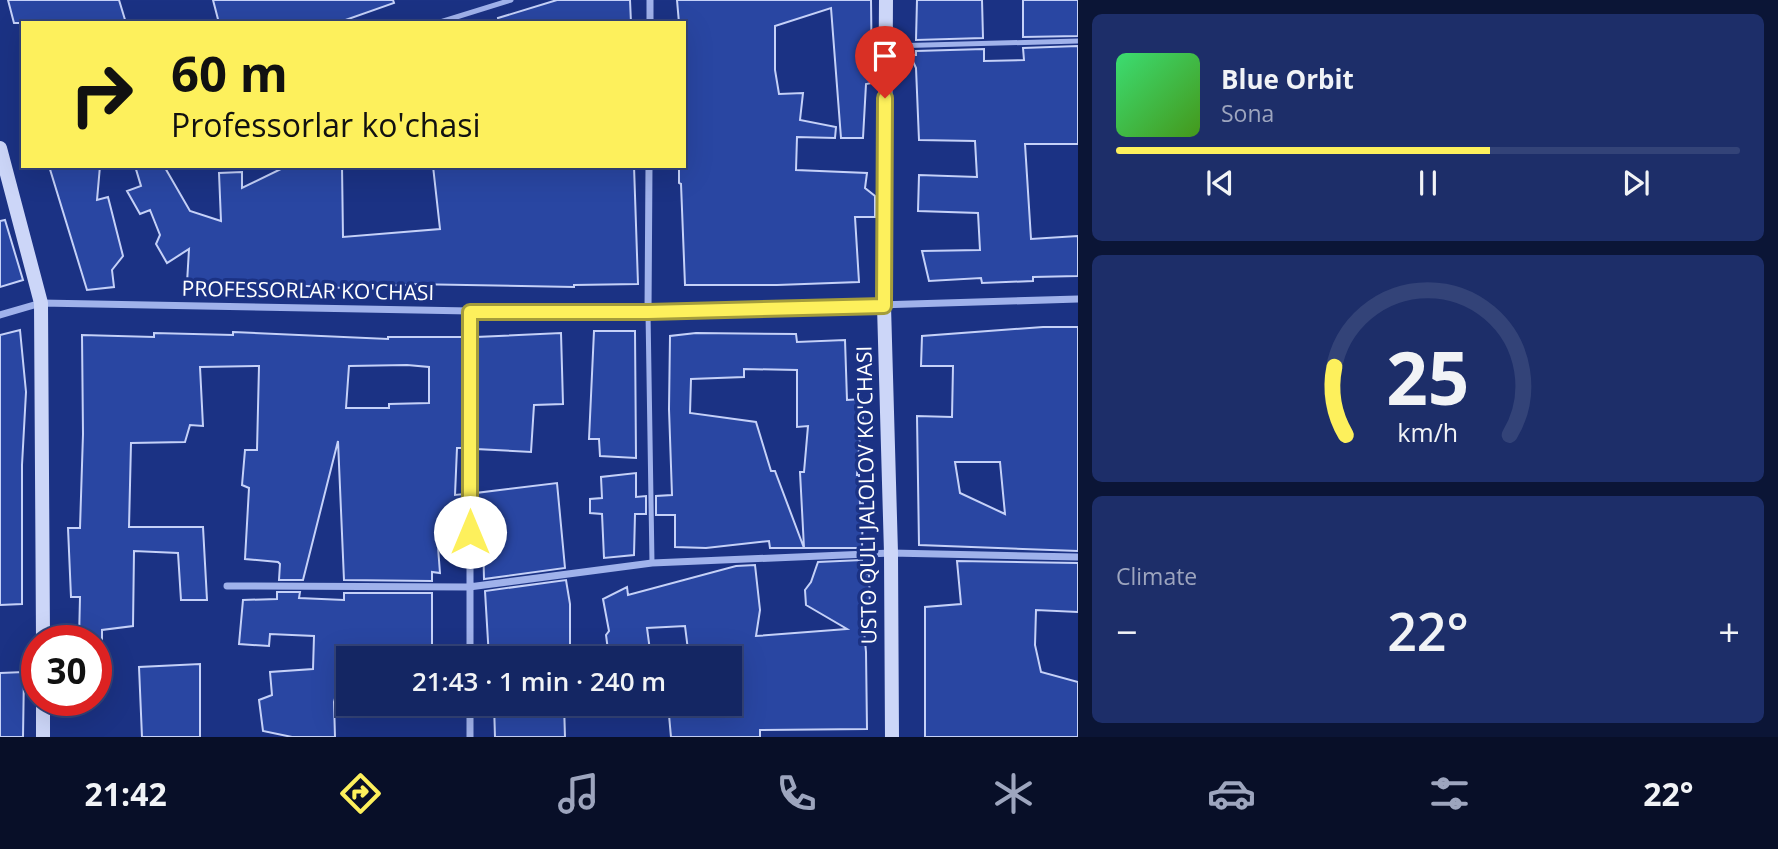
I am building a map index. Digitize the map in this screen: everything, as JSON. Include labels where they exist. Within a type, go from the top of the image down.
[{"type":"street","points":[[650,0],[650,21]]},
{"type":"street","name":"USTO QULI JALOLOV KO'CHASI","points":[[886,0],[884,306],[891,553],[892,737]]},
{"type":"street","points":[[0,148],[41,303],[43,625]]},
{"type":"street","points":[[648,312],[649,168]]},
{"type":"street","name":"PROFESSORLAR KO'CHASI","points":[[0,315],[41,303],[470,312],[648,312],[1078,299]]},
{"type":"street","points":[[470,312],[470,646]]},
{"type":"street","points":[[227,586],[469,587],[652,563],[891,553],[1078,558]]},
{"type":"street","points":[[43,716],[43,737]]},
{"type":"street","points":[[470,716],[470,737]]},
{"type":"lane","points":[[443,21],[511,0]]},
{"type":"lane","points":[[886,46],[1078,41]]},
{"type":"lane","points":[[648,312],[652,563]]},
{"type":"building","points":[[8,0],[119,0],[125,21],[21,21],[14,23]]},
{"type":"building","points":[[213,0],[393,0],[394,3],[343,21],[218,21]]},
{"type":"building","points":[[557,0],[630,0],[631,21],[499,21],[498,18]]},
{"type":"building","points":[[677,0],[871,0],[872,83],[866,84],[863,138],[841,138],[831,8],[775,26],[775,70],[779,94],[803,93],[800,120],[836,127],[835,138],[797,137],[796,170],[867,173],[865,188],[875,196],[875,217],[855,217],[859,282],[685,285],[679,168],[686,168],[686,21],[679,21]]},
{"type":"building","points":[[917,0],[982,0],[983,38],[916,40]]},
{"type":"building","points":[[1023,0],[1078,0],[1078,36],[1023,37]]},
{"type":"building","points":[[1078,46],[1078,144],[1025,144],[1031,239],[1078,236],[1078,276],[1033,277],[1033,281],[982,283],[981,278],[929,281],[922,251],[980,250],[978,213],[918,211],[919,175],[977,177],[975,141],[919,140],[916,68],[910,55],[916,55],[916,51],[984,49],[984,61],[1024,60],[1023,48]]},
{"type":"building","points":[[50,168],[100,168],[97,200],[108,197],[123,256],[112,270],[114,287],[87,290]]},
{"type":"building","points":[[136,168],[165,168],[190,211],[221,221],[219,173],[242,172],[242,188],[283,168],[342,168],[343,237],[440,229],[433,168],[634,168],[638,284],[574,287],[409,284],[344,288],[288,283],[187,283],[189,249],[167,263],[156,244],[160,235],[150,210],[140,214],[127,191],[141,186]]},
{"type":"building","points":[[5,220],[23,280],[0,287],[0,221]]},
{"type":"building","points":[[1078,327],[1078,551],[919,545],[917,416],[952,417],[953,366],[921,366],[922,336]],"holes":[[[955,462],[1000,462],[1005,514],[960,493]]]},
{"type":"building","points":[[20,330],[26,392],[22,465],[22,604],[0,605],[0,335]]},
{"type":"building","points":[[594,331],[635,331],[636,458],[600,456],[599,439],[589,439]]},
{"type":"building","points":[[233,332],[388,339],[464,337],[464,448],[457,448],[455,495],[464,494],[464,535],[437,534],[440,573],[432,572],[432,581],[344,580],[338,441],[303,580],[279,580],[278,562],[245,559],[249,488],[242,485],[245,450],[257,450],[259,366],[200,367],[203,426],[190,425],[185,442],[131,443],[129,527],[203,527],[207,600],[181,600],[178,553],[134,551],[133,626],[112,629],[112,625],[79,625],[80,597],[71,597],[68,528],[80,528],[82,335],[154,337],[154,333],[233,335]],"holes":[[[349,366],[429,367],[429,403],[389,404],[389,408],[346,408]]]},
{"type":"building","points":[[561,333],[563,404],[534,405],[531,452],[476,449],[476,337]]},
{"type":"building","points":[[696,333],[796,334],[797,342],[845,340],[847,400],[862,399],[863,422],[857,475],[860,504],[863,503],[862,548],[804,548],[770,548],[769,541],[706,548],[675,547],[675,515],[656,515],[656,496],[672,495],[670,336]],"holes":[[[744,369],[797,370],[797,427],[808,426],[804,472],[800,472],[804,548],[775,471],[771,471],[756,422],[690,413],[691,379],[744,377]]]},
{"type":"building","points":[[636,473],[636,497],[646,496],[646,514],[635,514],[634,555],[604,558],[602,514],[590,513],[590,499],[602,498],[601,477]]},
{"type":"building","points":[[557,483],[565,568],[484,579],[483,537],[476,536],[476,493]]},
{"type":"building","points":[[862,560],[862,574],[869,574],[870,607],[862,608],[866,652],[867,729],[760,730],[760,737],[671,737],[669,716],[742,716],[742,646],[688,646],[685,626],[647,628],[649,646],[607,646],[606,635],[609,631],[603,599],[627,587],[628,595],[736,566],[755,565],[760,610],[756,636],[847,629],[806,605],[805,590],[818,562]]},
{"type":"building","points":[[957,561],[1078,563],[1078,612],[1036,610],[1035,645],[1041,672],[1078,682],[1078,737],[925,737],[925,607],[961,604]]},
{"type":"building","points":[[566,580],[570,604],[570,646],[488,646],[485,591]]},
{"type":"building","points":[[277,592],[300,592],[299,598],[344,600],[344,593],[432,593],[432,646],[336,646],[335,737],[292,737],[263,731],[259,700],[272,695],[270,672],[313,669],[314,636],[270,634],[269,646],[239,644],[243,600],[277,599]]},
{"type":"building","points":[[200,664],[200,737],[142,737],[139,667]]},
{"type":"building","points":[[21,672],[23,737],[0,737],[0,673]]},
{"type":"building","points":[[494,716],[564,716],[565,737],[495,737]]},
{"type":"route","points":[[470,532],[470,312],[648,312],[884,306],[885,98]]}]
